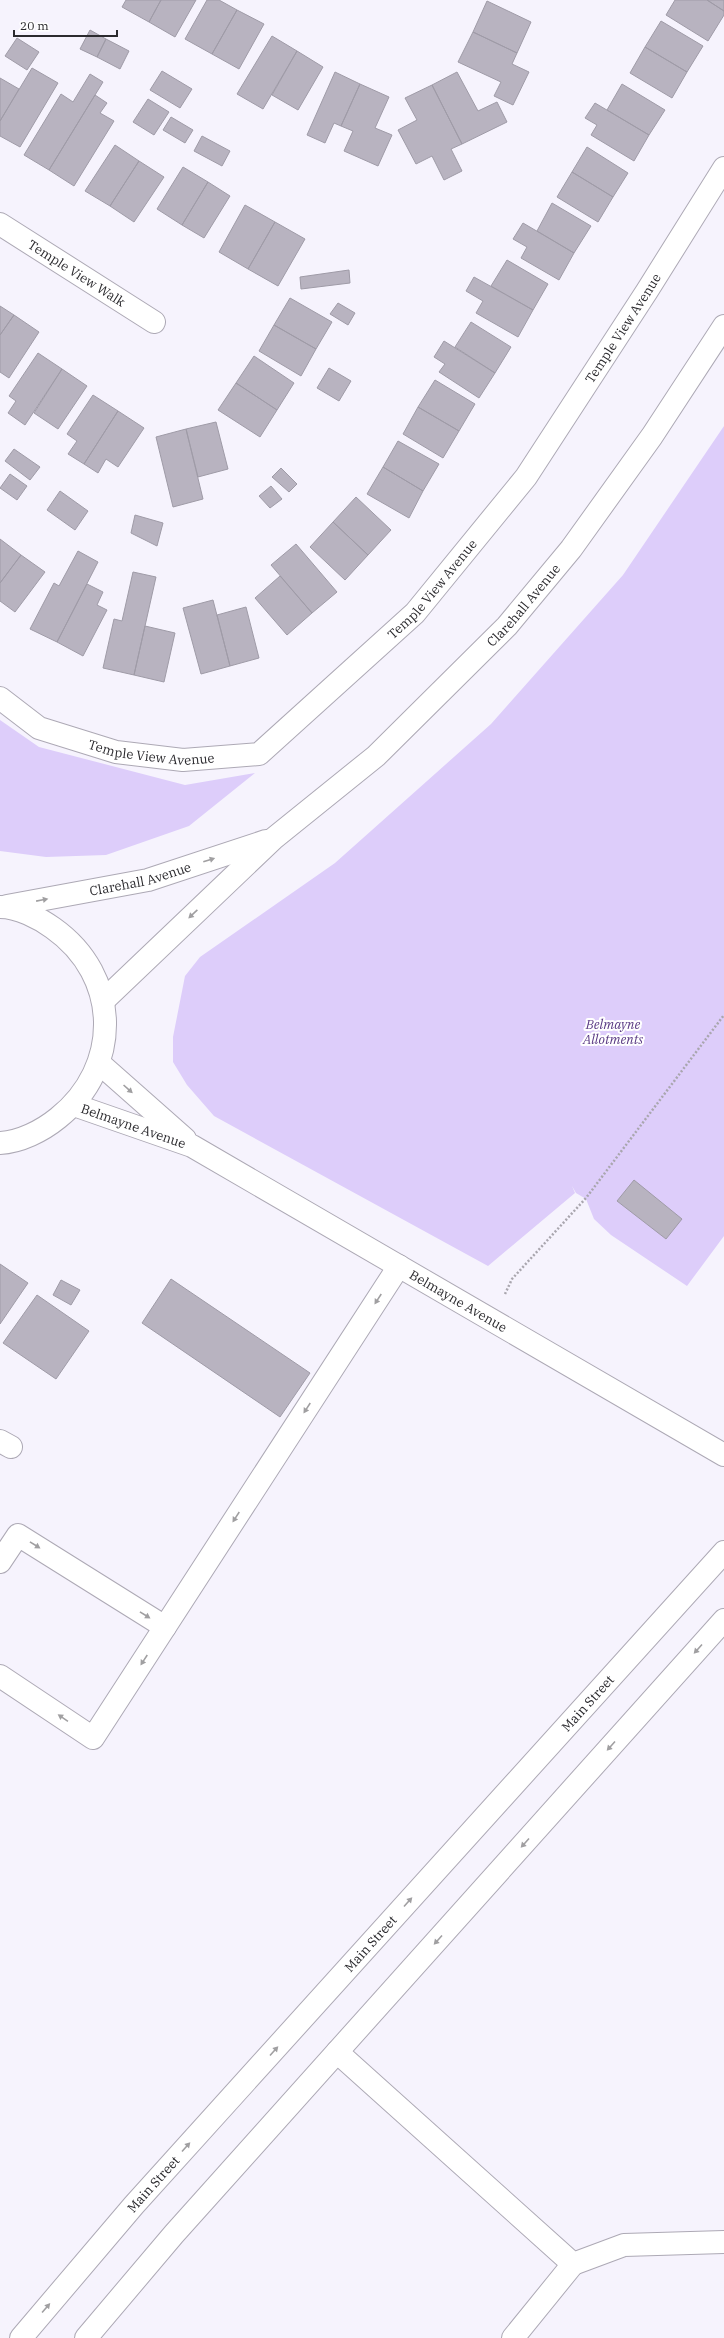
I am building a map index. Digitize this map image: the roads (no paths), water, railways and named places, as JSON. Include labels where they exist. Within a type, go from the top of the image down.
[{"type":"street","name":"Temple View Avenue","points":[[0,698],[40,728],[116,752],[183,760],[260,754],[415,613],[526,477],[648,291],[724,168]]},
{"type":"street","name":"Temple View Walk","points":[[0,224],[154,322]]},
{"type":"street","name":"Clarehall Avenue","points":[[103,1001],[272,839],[376,756],[507,626],[571,549],[652,436],[724,326]]},
{"type":"street","name":"Clarehall Avenue","points":[[2,907],[148,880],[272,839]]},
{"type":"street","points":[[0,1143],[8,1143],[44,1129],[74,1105],[89,1085],[99,1062],[105,1029],[103,1001],[93,972],[82,954],[69,939],[40,918],[2,907]]},
{"type":"street","name":"Belmayne Avenue","points":[[99,1062],[192,1146]]},
{"type":"street","name":"Belmayne Avenue","points":[[74,1105],[192,1146],[724,1455]]},
{"type":"street","points":[[0,1676],[93,1738],[399,1266]]},
{"type":"street","points":[[0,1562],[18,1535],[165,1627]]},
{"type":"street","name":"Main Street","points":[[20,2338],[134,2205],[724,1552]]},
{"type":"street","points":[[86,2338],[174,2234],[724,1620]]},
{"type":"street","points":[[337,2052],[573,2264]]},
{"type":"street","points":[[513,2338],[573,2264],[624,2245],[724,2242]]},
{"type":"park label","name":"Belmayne Allotments","points":[[613,1032]]}]
